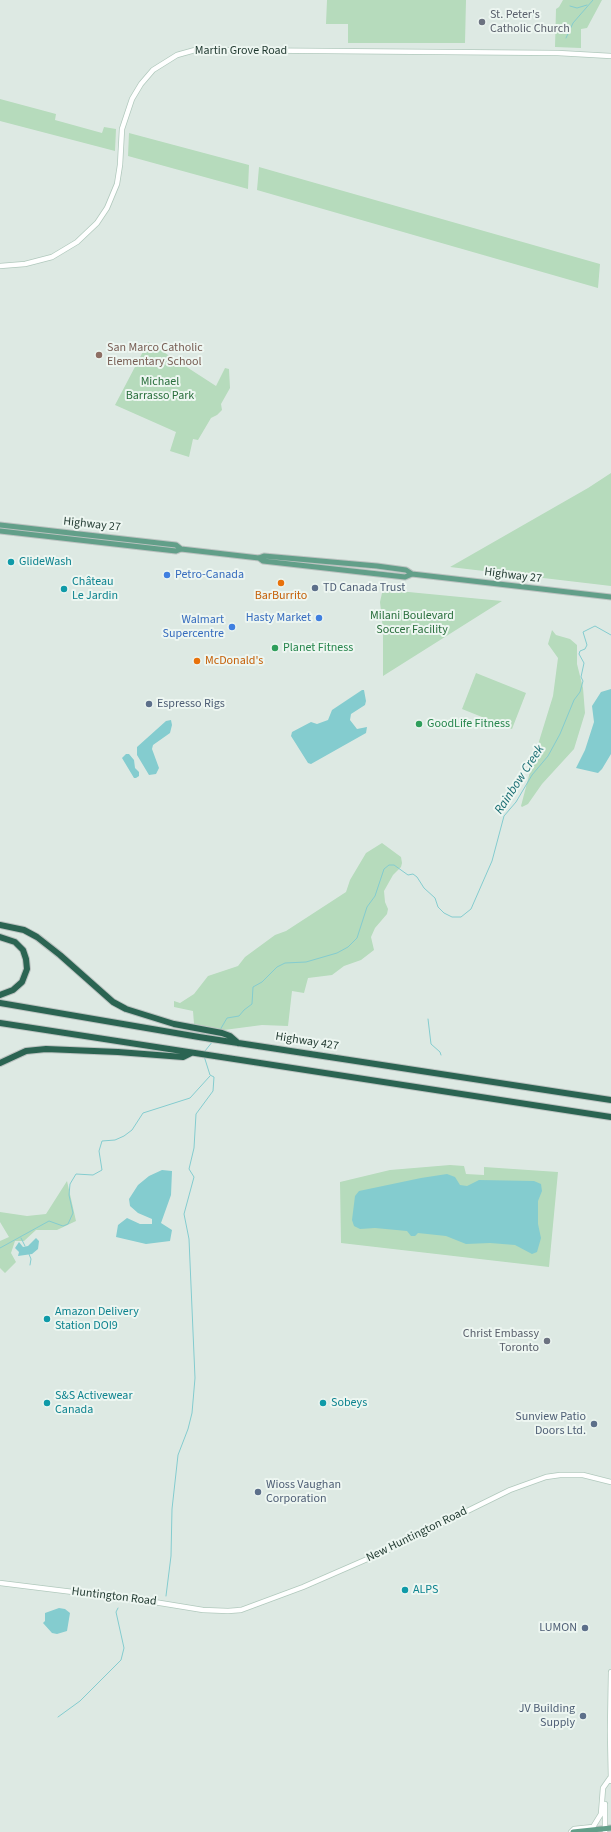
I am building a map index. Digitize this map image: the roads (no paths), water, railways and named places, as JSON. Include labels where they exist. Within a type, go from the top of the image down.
[{"type":"highway","points":[[0,924],[24,930],[37,937],[60,955],[113,1002],[126,1009],[174,1024],[201,1029],[225,1038]]},
{"type":"highway","points":[[0,937],[15,942],[23,950],[27,969],[22,982],[13,990],[0,995]]},
{"type":"highway","name":"Highway 427","points":[[0,1003],[199,1037],[225,1038],[238,1043],[611,1100]]},
{"type":"highway","points":[[0,1023],[611,1117]]},
{"type":"highway","points":[[0,1063],[26,1051],[46,1049],[118,1052],[183,1057],[191,1053]]},
{"type":"main road","name":"Highway 27","points":[[0,525],[176,545],[180,549]]},
{"type":"main road","name":"Highway 27","points":[[0,531],[176,551],[180,549],[259,558],[264,556],[377,566],[406,570],[412,574],[611,597]]},
{"type":"main road","points":[[572,1832],[607,1830]]},
{"type":"street","name":"Martin Grove Road","points":[[0,266],[25,264],[59,254],[77,242],[97,222],[107,208],[117,184],[120,165],[122,129],[132,99],[141,84],[153,70],[177,55],[186,52],[209,50],[558,53],[611,56]]},
{"type":"street","name":"New Huntington Road","points":[[228,1611],[241,1610],[303,1588],[388,1550],[510,1490],[546,1477],[560,1475],[583,1475],[610,1480]]},
{"type":"street","name":"Huntington Road","points":[[0,1583],[154,1602],[202,1610],[228,1611]]},
{"type":"street","points":[[572,1832],[574,1829],[593,1827],[602,1812],[603,1788],[610,1779],[611,1672]]},
{"type":"street","points":[[605,1784],[607,1830]]},
{"type":"water","points":[[611,689],[611,754],[598,773],[576,768],[585,750],[594,722],[592,706],[601,692]]},
{"type":"water","points":[[364,690],[366,701],[365,705],[351,714],[350,720],[357,729],[367,727],[366,733],[311,764],[308,763],[291,736],[292,732],[311,722],[317,724],[328,720],[332,710]]},
{"type":"water","points":[[171,720],[172,725],[170,733],[153,745],[152,749],[159,768],[156,774],[149,775],[137,755],[137,747],[166,721]]},
{"type":"water","points":[[126,754],[129,754],[134,760],[135,768],[139,772],[139,776],[136,778],[134,778],[122,758]]},
{"type":"water","points":[[162,1170],[172,1171],[171,1195],[161,1223],[172,1230],[170,1241],[146,1244],[116,1237],[118,1225],[127,1218],[140,1224],[152,1224],[152,1219],[138,1213],[130,1206],[129,1199],[138,1185],[149,1176]]},
{"type":"water","points":[[447,1174],[455,1177],[460,1185],[467,1186],[479,1180],[534,1181],[541,1184],[542,1191],[538,1201],[538,1224],[541,1238],[537,1252],[532,1254],[515,1245],[490,1243],[466,1244],[446,1236],[418,1233],[415,1236],[411,1236],[407,1231],[375,1228],[360,1229],[354,1226],[352,1220],[355,1196],[359,1191]]},
{"type":"water","points":[[36,1238],[39,1241],[38,1249],[32,1254],[18,1256],[19,1252],[15,1248],[19,1242],[23,1247],[28,1246]]},
{"type":"water","points":[[59,1608],[65,1609],[70,1613],[67,1631],[57,1634],[52,1633],[43,1623],[45,1621],[45,1613]]},
{"type":"waterway","points":[[566,38],[573,23],[593,0]]},
{"type":"waterway","points":[[570,6],[577,8],[587,5]]},
{"type":"waterway","name":"Rainbow Creek","points":[[220,1030],[227,1018],[239,1016],[252,1004],[253,987],[262,982],[277,967],[285,963],[306,962],[337,953],[348,947],[357,938],[367,907],[375,896],[384,869],[389,865],[394,865],[408,875],[413,874],[417,877],[424,888],[435,898],[438,907],[444,913],[452,917],[461,917],[471,909],[492,861],[504,816],[516,802],[532,775],[548,756],[560,734],[574,700],[580,692],[583,681],[581,677],[584,663],[579,654],[580,651],[585,649],[587,645],[583,632],[595,626],[611,635]]},
{"type":"waterway","points":[[428,1019],[431,1044],[440,1052],[441,1055]]},
{"type":"waterway","name":"Rainbow Creek","points":[[205,1051],[213,1041]]},
{"type":"waterway","points":[[166,1596],[171,1556],[172,1509],[178,1455],[188,1429],[192,1413],[195,1378],[189,1239],[184,1214],[194,1177],[189,1169],[194,1148],[196,1114],[213,1091],[214,1077],[210,1075],[204,1056]]},
{"type":"waterway","name":"Rainbow Creek","points":[[0,1248],[49,1221],[63,1226],[68,1224],[73,1213],[69,1195],[70,1184],[76,1174],[93,1175],[102,1170],[99,1151],[102,1141],[115,1140],[124,1136],[132,1130],[143,1113],[190,1098],[210,1076]]},
{"type":"waterway","points":[[21,1238],[25,1246]]},
{"type":"waterway","points":[[29,1254],[31,1259],[30,1265]]},
{"type":"waterway","points":[[58,1717],[80,1701],[121,1660],[124,1648],[116,1612],[118,1608]]},
{"type":"place","name":"St. Peter's Catholic Church","points":[[482,22]]},
{"type":"place","name":"San Marco Catholic Elementary School","points":[[99,355]]},
{"type":"place","name":"GlideWash","points":[[11,562]]},
{"type":"place","name":"Petro-Canada","points":[[167,575]]},
{"type":"place","name":"BarBurrito","points":[[281,583]]},
{"type":"place","name":"TD Canada Trust","points":[[315,588]]},
{"type":"place","name":"Château Le Jardin","points":[[64,589]]},
{"type":"place","name":"Hasty Market","points":[[319,618]]},
{"type":"place","name":"Walmart Supercentre","points":[[232,627]]},
{"type":"place","name":"Planet Fitness","points":[[275,648]]},
{"type":"place","name":"McDonald's","points":[[197,661]]},
{"type":"place","name":"Espresso Rigs","points":[[149,704]]},
{"type":"place","name":"GoodLife Fitness","points":[[419,724]]},
{"type":"place","name":"Amazon Delivery Station DOI9","points":[[47,1319]]},
{"type":"place","name":"Christ Embassy Toronto","points":[[547,1341]]},
{"type":"place","name":"S&S Activewear Canada","points":[[47,1403]]},
{"type":"place","name":"Sobeys","points":[[323,1403]]},
{"type":"place","name":"Sunview Patio Doors Ltd.","points":[[594,1424]]},
{"type":"place","name":"Wioss Vaughan Corporation","points":[[258,1492]]},
{"type":"place","name":"ALPS","points":[[405,1590]]},
{"type":"place","name":"LUMON","points":[[585,1628]]},
{"type":"place","name":"JV Building Supply","points":[[583,1716]]},
{"type":"park label","name":"Michael Barrasso Park","points":[[160,389]]},
{"type":"park label","name":"Milani Boulevard Soccer Facility","points":[[412,623]]}]
